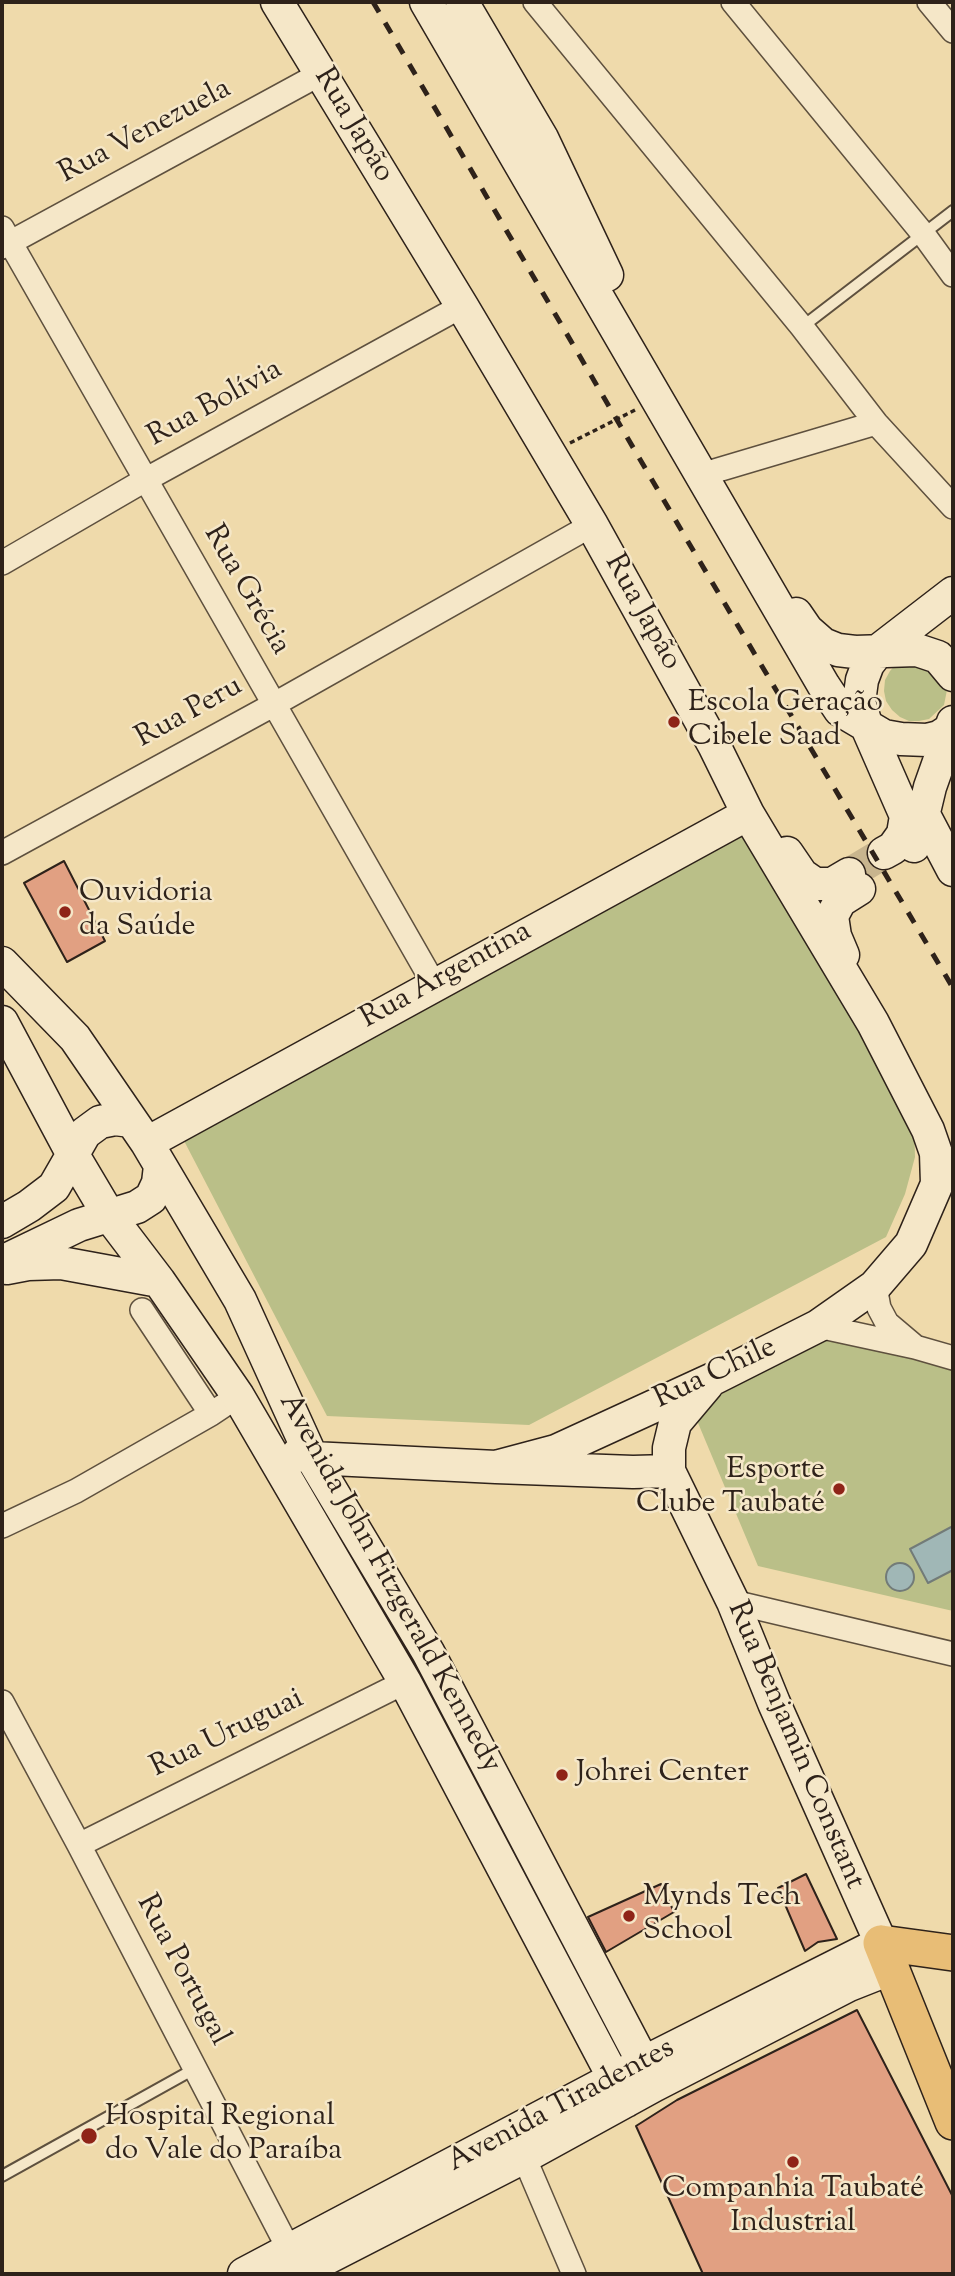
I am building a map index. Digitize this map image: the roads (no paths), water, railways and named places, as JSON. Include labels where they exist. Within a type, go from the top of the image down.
[{"type":"main road","name":"Rua Japão","points":[[277,2],[592,525],[714,745],[748,814],[873,1023],[928,1130],[945,1185],[911,1244]]},
{"type":"main road","points":[[426,2],[706,473],[824,686],[840,710],[884,736],[927,740],[939,737],[952,726]]},
{"type":"main road","points":[[462,2],[542,138],[706,473],[807,630],[823,644],[838,650],[917,650],[928,653],[938,657],[953,675]]},
{"type":"main road","points":[[952,726],[923,813],[918,841],[905,858],[888,861],[903,834],[906,816],[867,727],[859,702],[862,680],[868,664],[879,650],[953,593]]},
{"type":"main road","points":[[714,745],[802,875],[815,884],[854,882],[832,916],[835,936],[873,1023]]},
{"type":"main road","points":[[923,813],[953,870]]},
{"type":"main road","name":"Rua Argentina","points":[[146,1143],[748,814]]},
{"type":"main road","name":"Avenida John Fitzgerald Kennedy","points":[[2,962],[75,1038],[146,1143],[240,1300],[312,1458],[428,1652],[649,2074]]},
{"type":"main road","name":"Avenida John Fitzgerald Kennedy","points":[[5,1034],[108,1214],[159,1281],[243,1405],[405,1682],[620,2090]]},
{"type":"main road","points":[[2,1222],[54,1187],[85,1133],[100,1122],[115,1119],[146,1143],[158,1183],[151,1198],[137,1207],[79,1225],[2,1262]]},
{"type":"main road","name":"Rua Chile","points":[[496,1467],[556,1451],[713,1379],[817,1326],[875,1286],[911,1244]]},
{"type":"main road","points":[[2,1269],[28,1264],[61,1263],[159,1281]]},
{"type":"main road","points":[[669,1471],[669,1448],[675,1423],[713,1379]]},
{"type":"main road","points":[[243,1405],[284,1445],[312,1458]]},
{"type":"main road","name":"Rua Chile","points":[[312,1458],[633,1472],[669,1471]]},
{"type":"main road","name":"Rua Benjamin Constant","points":[[669,1471],[733,1602],[785,1728],[896,1953],[953,2122]]},
{"type":"main road","points":[[896,1953],[953,1953]]},
{"type":"main road","name":"Avenida Tiradentes","points":[[296,2265],[649,2074],[849,1984],[896,1953]]},
{"type":"main road","name":"Avenida Tiradentes","points":[[244,2274],[296,2265],[524,2157],[620,2090]]},
{"type":"street","points":[[535,2],[802,327],[876,423],[953,507]]},
{"type":"street","points":[[733,2],[924,235],[953,275]]},
{"type":"street","points":[[929,2],[953,31]]},
{"type":"street","name":"Rua Venezuela","points":[[4,239],[320,74]]},
{"type":"street","name":"Rua Grécia","points":[[4,239],[434,984]]},
{"type":"street","name":"Rua Bolívia","points":[[2,563],[145,480],[462,306]]},
{"type":"street","points":[[706,473],[876,423]]},
{"type":"street","name":"Rua Peru","points":[[2,853],[273,705],[592,525]]},
{"type":"street","points":[[875,1286],[879,1308],[887,1323],[915,1347]]},
{"type":"street","points":[[142,1310],[211,1414]]},
{"type":"street","points":[[817,1326],[915,1347],[953,1359]]},
{"type":"street","points":[[2,1526],[76,1491],[211,1414],[243,1405]]},
{"type":"street","points":[[733,1602],[953,1654]]},
{"type":"street","name":"Rua Uruguai","points":[[79,1845],[405,1682]]},
{"type":"street","name":"Rua Portugal","points":[[2,1702],[196,2068],[296,2265]]},
{"type":"street","points":[[524,2157],[574,2274]]},
{"type":"lane","points":[[802,327],[953,211]]},
{"type":"lane","points":[[2,2176],[196,2068]]},
{"type":"water","points":[[953,1526],[953,1570],[928,1583],[910,1549]]},
{"type":"water","points":[[900,1563],[910,1567],[914,1577],[910,1587],[900,1591],[890,1587],[886,1577],[890,1567]]},
{"type":"tunnel","points":[[849,874],[884,853]]},
{"type":"railway","points":[[373,2],[953,988]]},
{"type":"place","name":"Escola Geração Cibele Saad","points":[[674,722]]},
{"type":"place","name":"Ouvidoria da Saúde","points":[[65,912]]},
{"type":"place","name":"Esporte Clube Taubaté","points":[[839,1489]]},
{"type":"place","name":"Johrei Center","points":[[562,1775]]},
{"type":"place","name":"Mynds Tech School","points":[[629,1916]]},
{"type":"place","name":"Hospital Regional do Vale do Paraíba","points":[[89,2136]]},
{"type":"place","name":"Companhia Taubaté Industrial","points":[[793,2162]]}]
